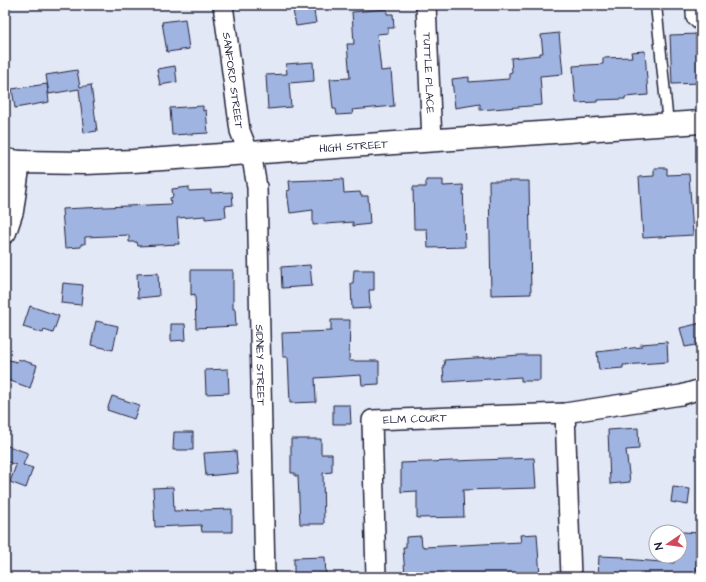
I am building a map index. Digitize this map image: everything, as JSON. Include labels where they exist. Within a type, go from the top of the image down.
[{"type":"main road","name":"HIGH STREET","points":[[12,161],[92,163],[250,154],[701,122]]},
{"type":"main road","points":[[5,232],[12,211],[12,161]]},
{"type":"street","name":"SANFORD STREET","points":[[223,5],[238,119],[244,144],[250,154]]},
{"type":"street","name":"TUTTLE PLACE","points":[[426,5],[432,141]]},
{"type":"street","name":"SIDNEY STREET","points":[[250,154],[257,187],[265,577]]},
{"type":"street","name":"ELM COURT","points":[[376,577],[372,420],[565,412],[681,395],[701,389]]},
{"type":"street","points":[[565,412],[571,577]]},
{"type":"lane","points":[[656,5],[668,124]]},
{"type":"lane","points":[[691,5],[692,19],[701,27]]},
{"type":"building","points":[[292,5],[313,5],[316,23],[296,26]]},
{"type":"building","points":[[387,9],[387,14],[393,14],[394,28],[388,28],[388,33],[377,34],[381,71],[391,70],[394,106],[352,110],[353,114],[337,115],[336,109],[333,109],[330,79],[350,78],[347,44],[354,44],[352,12]]},
{"type":"building","points":[[185,19],[189,49],[167,52],[162,22]]},
{"type":"building","points":[[559,33],[563,74],[540,76],[542,105],[480,110],[480,104],[455,108],[452,79],[469,77],[469,82],[509,79],[509,73],[512,72],[511,58],[540,55],[540,53],[543,53],[541,35]]},
{"type":"building","points":[[699,34],[701,83],[672,84],[670,35]]},
{"type":"building","points":[[645,51],[648,95],[625,97],[625,99],[597,100],[597,102],[576,103],[573,66],[603,64],[603,58],[632,57],[631,52]]},
{"type":"building","points":[[313,62],[314,81],[289,83],[291,107],[268,109],[266,75],[287,74],[286,64]]},
{"type":"building","points":[[175,66],[177,82],[160,85],[157,69]]},
{"type":"building","points":[[77,70],[80,87],[91,85],[97,131],[84,133],[79,89],[49,94],[46,75]]},
{"type":"building","points":[[47,84],[49,102],[15,108],[12,89]]},
{"type":"building","points":[[203,106],[203,111],[206,110],[208,133],[172,135],[170,108]]},
{"type":"building","points":[[654,168],[667,168],[667,175],[689,174],[693,235],[643,238],[639,177],[654,176]]},
{"type":"building","points":[[343,179],[344,193],[360,192],[361,196],[368,196],[370,224],[353,226],[353,222],[313,225],[313,210],[290,213],[287,191],[290,190],[289,181]]},
{"type":"building","points":[[426,180],[443,180],[443,186],[463,185],[465,247],[428,248],[427,229],[414,229],[413,187],[426,187]]},
{"type":"building","points":[[489,181],[529,181],[531,294],[491,295]]},
{"type":"building","points":[[189,187],[189,191],[211,190],[211,193],[232,192],[233,205],[225,206],[226,217],[205,219],[205,216],[177,218],[179,244],[138,246],[137,242],[129,242],[129,235],[85,237],[85,244],[81,244],[81,247],[65,248],[62,209],[171,204],[170,198],[173,197],[172,189]]},
{"type":"building","points":[[310,265],[312,286],[282,288],[281,267]]},
{"type":"building","points":[[191,270],[233,270],[233,309],[235,309],[236,326],[196,328],[195,294],[191,295]]},
{"type":"building","points":[[354,270],[374,270],[374,290],[369,290],[370,308],[352,309],[351,283],[353,283]]},
{"type":"building","points":[[158,273],[159,296],[138,298],[137,274]]},
{"type":"building","points":[[63,283],[83,285],[81,305],[61,303]]},
{"type":"building","points":[[30,306],[59,316],[53,333],[44,330],[43,333],[23,327]]},
{"type":"building","points":[[331,320],[350,320],[349,361],[379,361],[379,384],[362,385],[361,375],[315,378],[316,402],[290,403],[288,357],[283,357],[282,333],[331,331]]},
{"type":"building","points":[[96,321],[118,326],[113,350],[91,345]]},
{"type":"building","points":[[701,323],[701,344],[685,347],[680,328]]},
{"type":"building","points":[[171,324],[185,324],[186,340],[171,341]]},
{"type":"building","points":[[667,342],[668,362],[623,365],[623,368],[599,370],[597,352],[641,347],[641,344]]},
{"type":"building","points":[[540,355],[540,381],[521,381],[521,377],[444,382],[444,360]]},
{"type":"building","points":[[5,359],[17,362],[18,359],[37,365],[30,388],[5,379]]},
{"type":"building","points":[[228,369],[229,393],[206,394],[205,370]]},
{"type":"building","points":[[112,396],[139,405],[134,419],[107,410]]},
{"type":"building","points":[[333,405],[350,405],[351,424],[333,424]]},
{"type":"building","points":[[638,428],[639,449],[626,450],[630,482],[610,484],[608,430]]},
{"type":"building","points":[[174,432],[193,432],[193,450],[173,450]]},
{"type":"building","points":[[291,439],[321,439],[321,454],[332,454],[332,472],[323,473],[324,524],[300,524],[298,476],[295,476],[295,473],[291,473]]},
{"type":"building","points":[[5,445],[28,453],[23,465],[33,468],[26,488],[10,482],[16,465],[5,461]]},
{"type":"building","points":[[236,451],[238,473],[206,476],[204,453]]},
{"type":"building","points":[[534,458],[536,488],[463,490],[464,517],[417,518],[417,491],[401,492],[401,463]]},
{"type":"building","points":[[173,487],[174,511],[232,509],[232,532],[202,532],[201,525],[155,527],[153,488]]},
{"type":"building","points":[[673,487],[690,489],[688,505],[671,502]]},
{"type":"building","points":[[688,532],[701,533],[701,552],[698,551],[696,577],[598,577],[599,556],[624,557],[624,559],[648,561],[648,564],[688,564]]},
{"type":"building","points":[[537,534],[540,577],[405,577],[403,547],[406,547],[406,537],[421,536],[422,546],[425,547],[521,542],[520,535]]},
{"type":"building","points":[[325,557],[326,577],[294,577],[294,558]]}]
